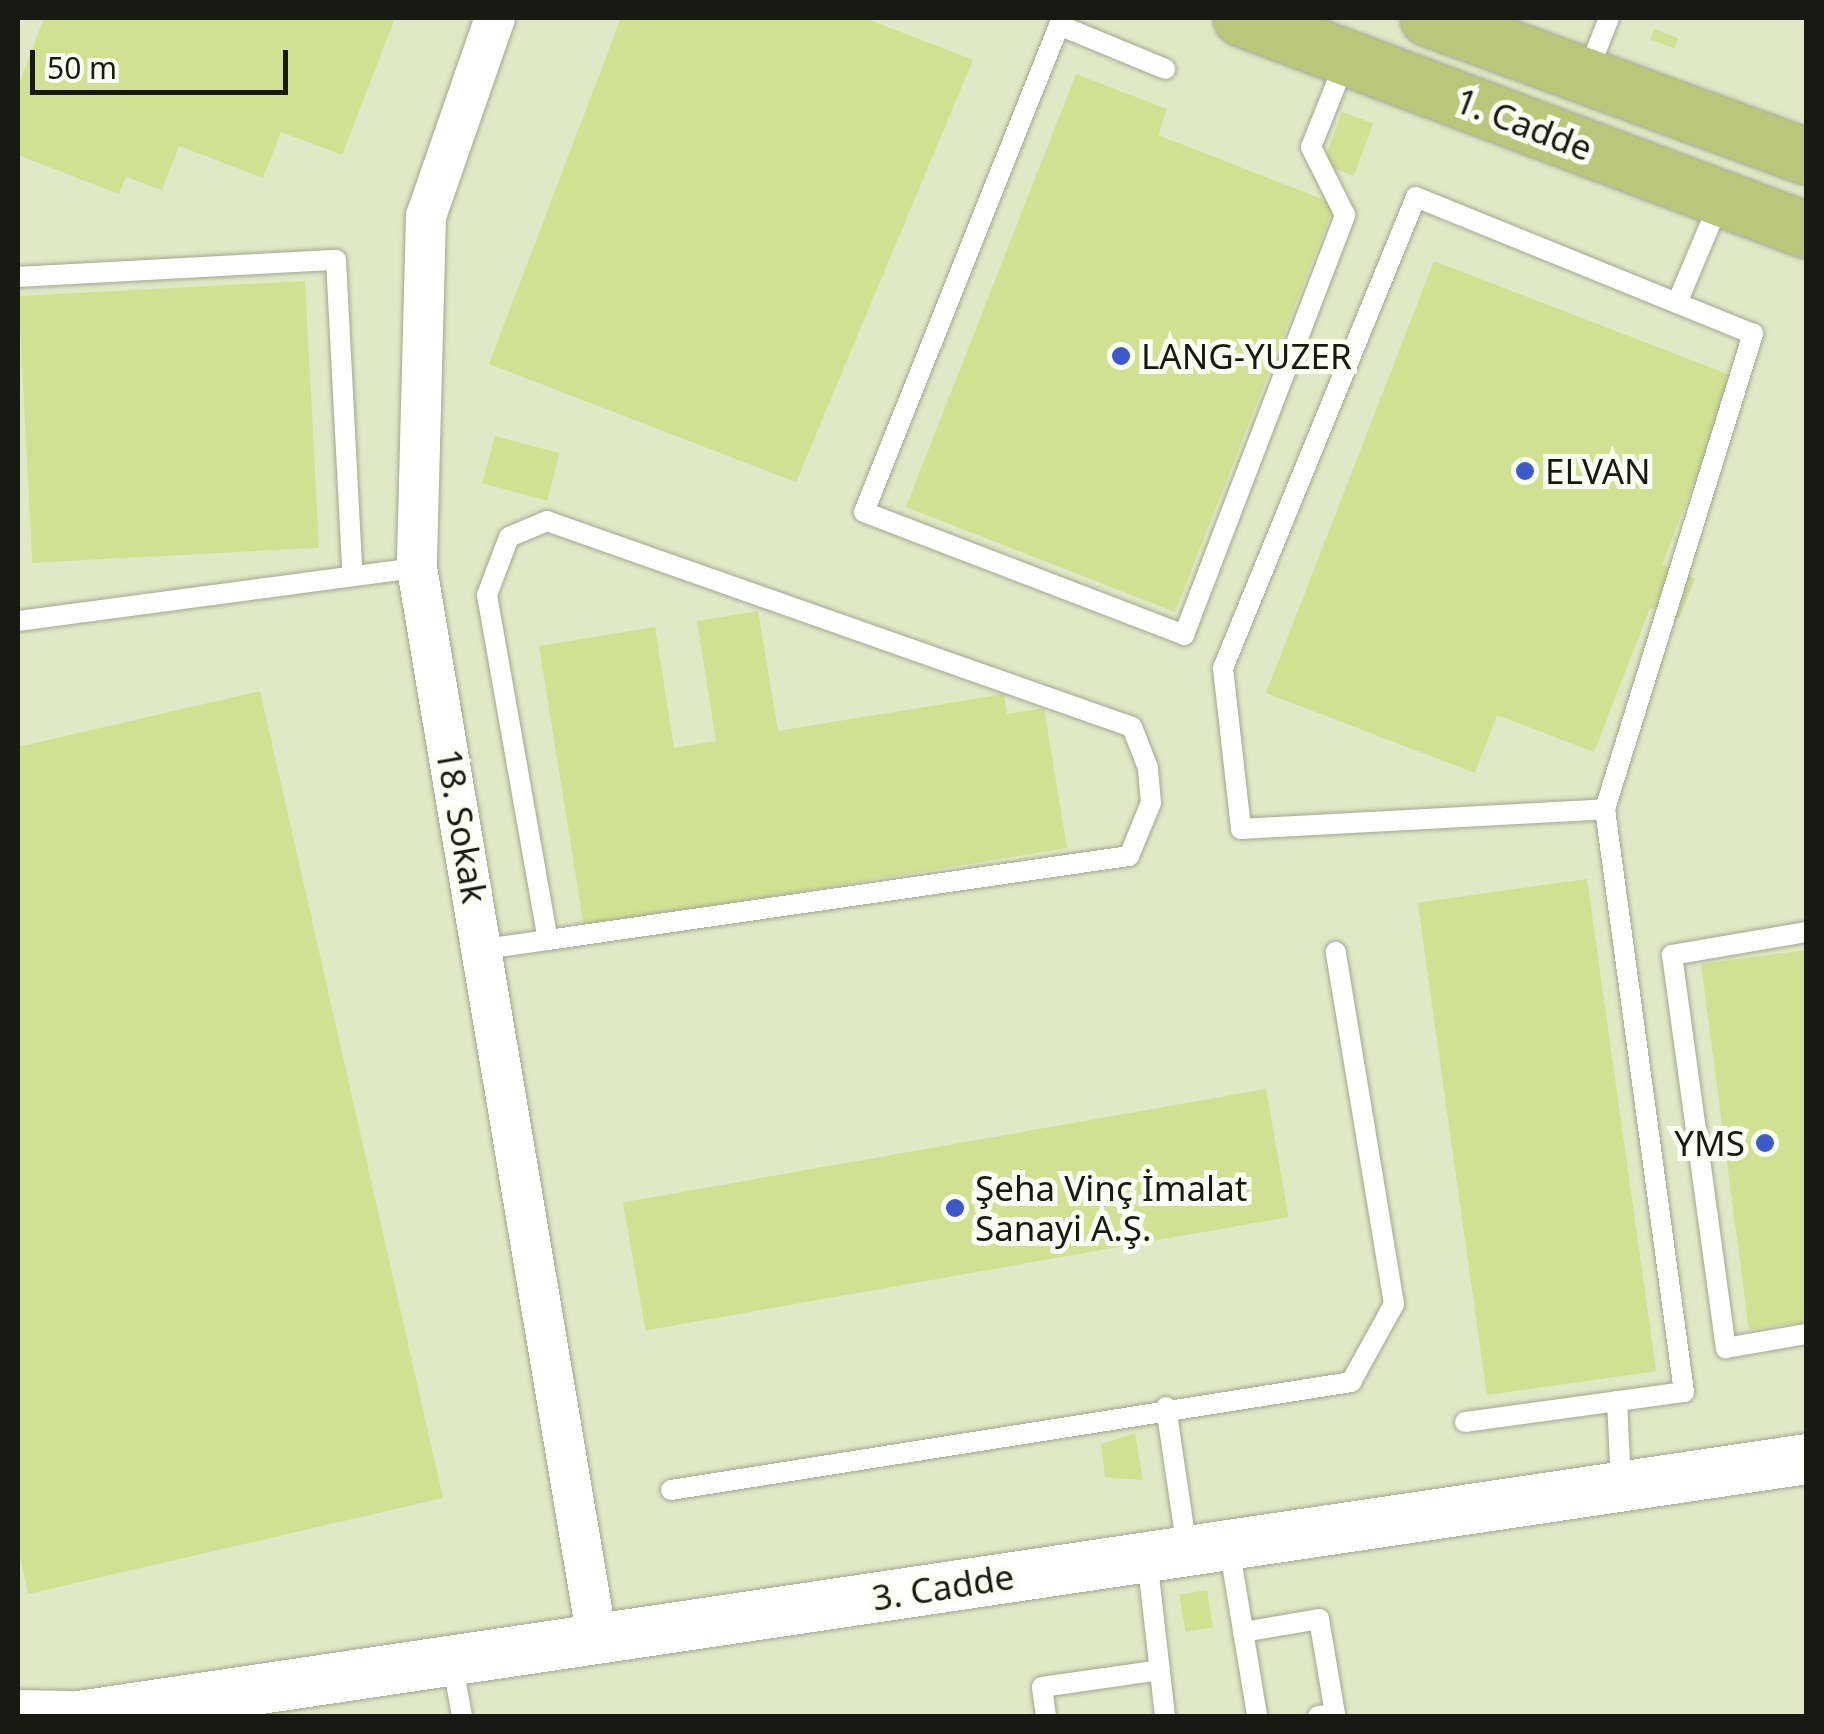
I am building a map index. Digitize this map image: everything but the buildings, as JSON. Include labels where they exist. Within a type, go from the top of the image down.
[{"type":"main road","name":"1. Cadde","points":[[1241,18],[1806,230]]},
{"type":"main road","name":"1. Cadde","points":[[1428,18],[1806,156]]},
{"type":"street","name":"18. Sokak","points":[[495,18],[426,216],[417,568],[597,1639]]},
{"type":"street","name":"3. Cadde","points":[[79,1716],[1806,1459]]},
{"type":"street","points":[[18,1714],[69,1716]]},
{"type":"lane","points":[[1586,76],[1609,18]]},
{"type":"lane","points":[[1165,69],[1060,21],[864,512],[1184,635],[1345,215],[1311,147],[1346,58]]},
{"type":"lane","points":[[1464,1422],[1684,1392],[1605,809],[1753,334],[1416,197],[1223,668],[1241,829],[1605,809]]},
{"type":"lane","points":[[1677,303],[1722,198]]},
{"type":"lane","points":[[18,277],[336,260],[352,570]]},
{"type":"lane","points":[[484,949],[548,940],[1129,856],[1151,803],[1148,768],[1132,727],[546,521],[509,536],[487,595],[548,940]]},
{"type":"lane","points":[[18,620],[352,570],[417,568]]},
{"type":"lane","points":[[1806,932],[1672,955],[1726,1348],[1806,1334]]},
{"type":"lane","points":[[670,1490],[1166,1407],[1351,1382],[1394,1304],[1336,952]]},
{"type":"lane","points":[[1617,1401],[1621,1484]]},
{"type":"lane","points":[[1165,1716],[1160,1670],[1187,1550],[1166,1407]]},
{"type":"lane","points":[[1187,1550],[1243,1632],[1258,1716]]},
{"type":"lane","points":[[1243,1632],[1319,1619],[1335,1714],[1318,1716]]},
{"type":"lane","points":[[452,1661],[462,1716]]},
{"type":"lane","points":[[1046,1716],[1042,1687],[1160,1670]]},
{"type":"shaded area","points":[[18,18],[1806,18],[1806,1716],[18,1716]]},
{"type":"place","name":"LANG-YUZER","points":[[1121,356]]},
{"type":"place","name":"ELVAN","points":[[1525,471]]},
{"type":"place","name":"YMS","points":[[1765,1143]]},
{"type":"place","name":"Şeha Vinç İmalat Sanayi A.Ş.","points":[[955,1208]]}]
